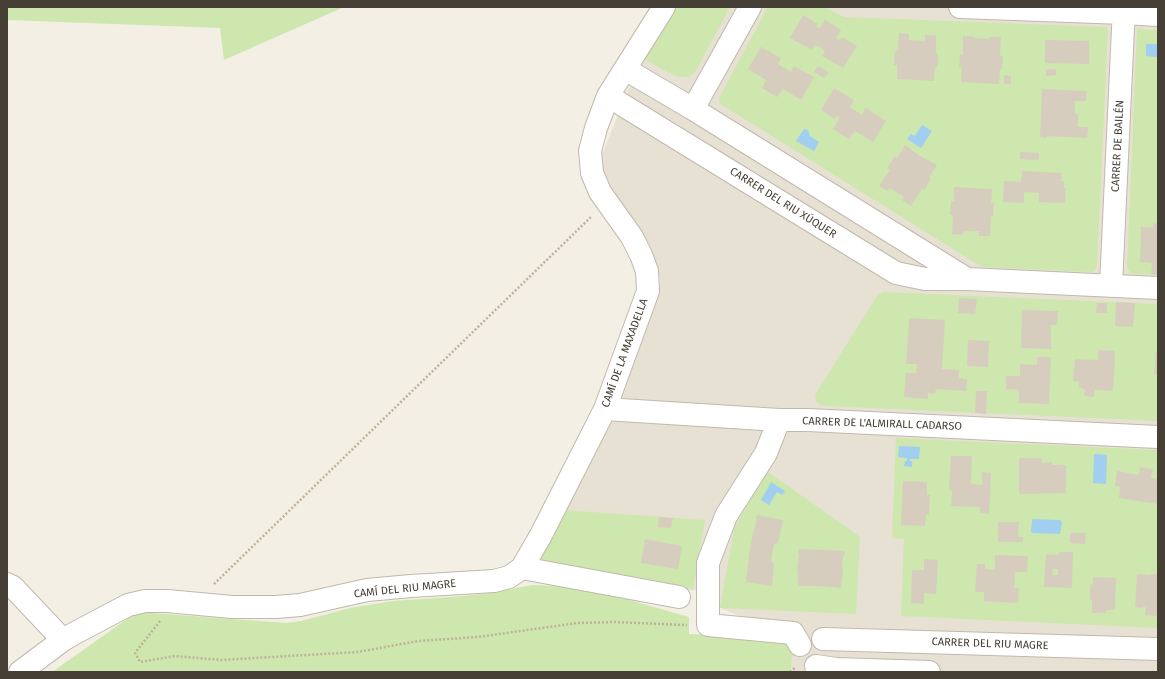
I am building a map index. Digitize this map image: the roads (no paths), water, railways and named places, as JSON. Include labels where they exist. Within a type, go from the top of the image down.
[{"type":"street","name":"CAMÍ DE LA MAXADELLA","points":[[522,568],[541,535],[605,409],[648,291],[647,271],[642,255],[632,237],[600,192],[592,174],[590,151],[596,128],[608,96],[664,7]]},
{"type":"street","points":[[693,109],[750,7]]},
{"type":"street","points":[[960,7],[1124,10],[1158,15]]},
{"type":"street","name":"CARRER DE BAILÉN","points":[[1111,285],[1124,10]]},
{"type":"street","name":"CARRER DEL RIU XÚQUER","points":[[625,69],[693,109],[968,279]]},
{"type":"street","name":"CARRER DEL RIU XÚQUER","points":[[608,96],[896,273],[925,279],[968,279],[1158,288]]},
{"type":"street","name":"CARRER DE L'ALMIRALL CADARSO","points":[[605,409],[779,420],[808,420],[1158,437]]},
{"type":"street","points":[[779,420],[766,453],[726,516],[708,563],[708,625],[793,632],[800,645]]},
{"type":"street","points":[[522,568],[679,597]]},
{"type":"street","name":"CAMÍ DEL RIU MAGRE","points":[[20,672],[63,640],[109,614],[128,605],[145,601],[167,601],[232,607],[276,608],[300,605],[367,590],[494,581],[509,577],[522,568]]},
{"type":"street","points":[[7,584],[13,588],[63,640]]},
{"type":"street","points":[[813,668],[822,664],[826,660],[829,649],[823,639],[818,636],[809,636],[802,641],[798,650],[802,661],[813,668],[929,672]]},
{"type":"street","name":"CARRER DEL RIU MAGRE","points":[[823,639],[1158,649]]},
{"type":"water","points":[[1146,44],[1158,44],[1158,57],[1146,56]]},
{"type":"water","points":[[922,125],[932,131],[921,148],[907,139],[911,134],[915,136]]},
{"type":"water","points":[[804,129],[808,130],[810,136],[819,142],[814,151],[796,141]]},
{"type":"water","points":[[899,446],[920,447],[919,459],[910,459],[910,461],[912,461],[912,467],[904,466],[907,458],[898,457]]},
{"type":"water","points":[[1094,454],[1107,455],[1106,484],[1093,483]]},
{"type":"water","points":[[771,482],[785,491],[782,495],[777,492],[769,505],[761,500]]},
{"type":"water","points":[[1033,519],[1060,520],[1062,522],[1060,534],[1031,532]]}]
